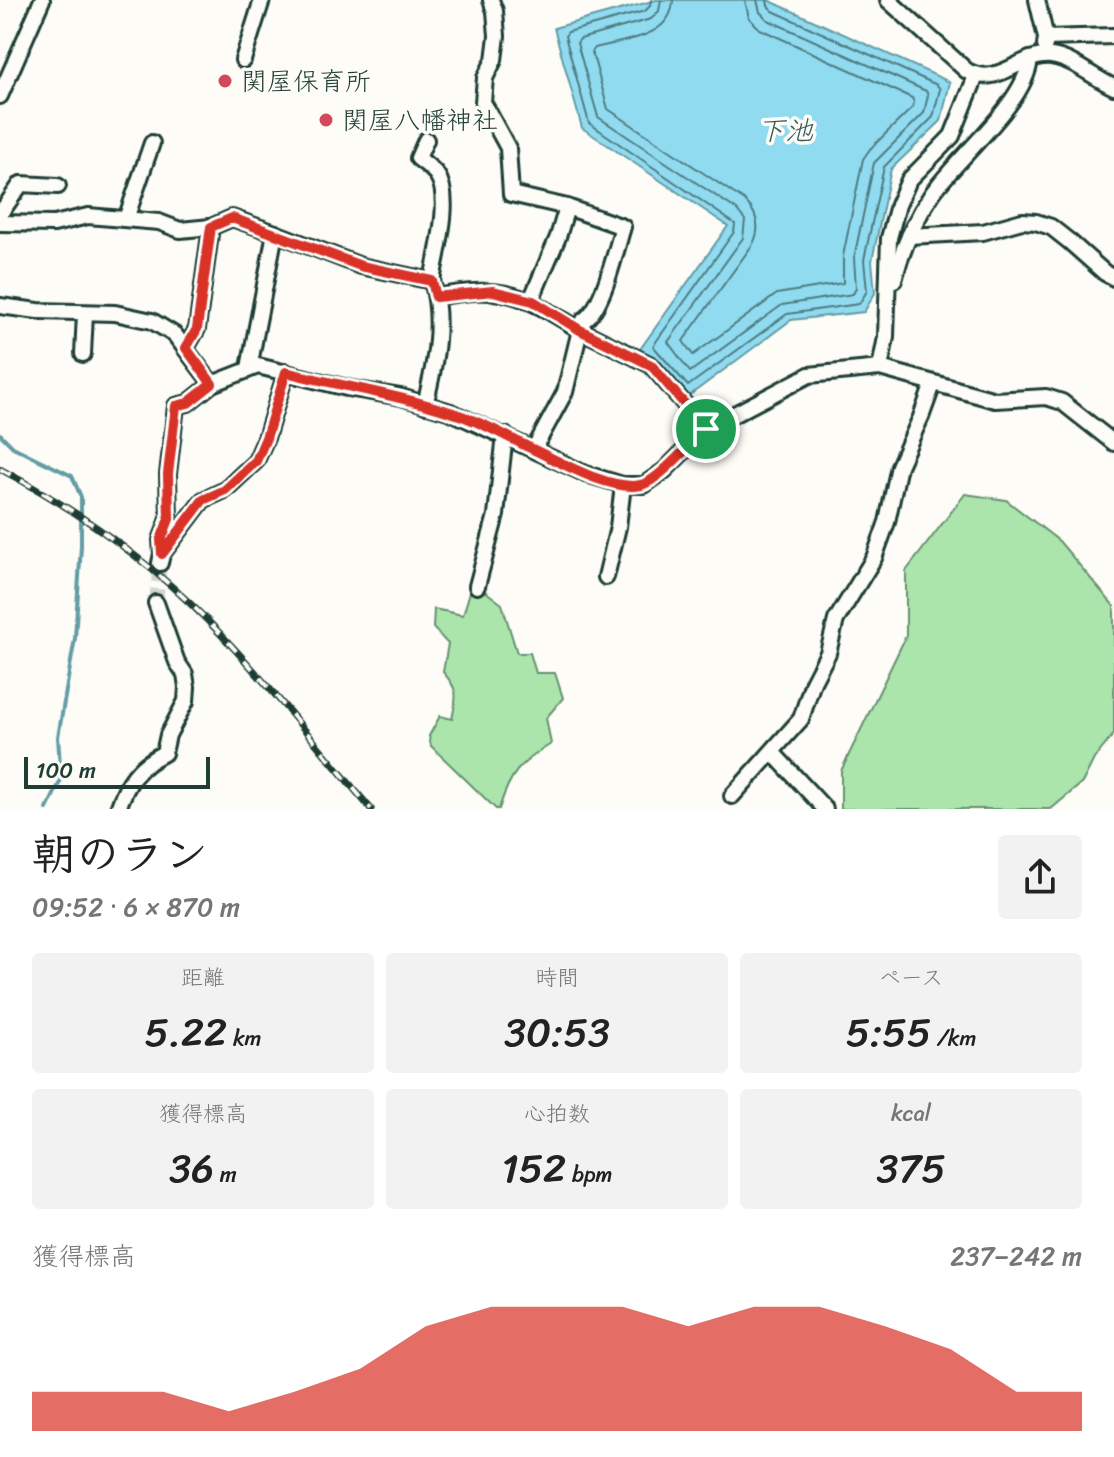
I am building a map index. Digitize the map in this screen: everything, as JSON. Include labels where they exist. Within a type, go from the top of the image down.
[{"type":"street","points":[[2,87],[42,0]]},
{"type":"street","points":[[243,60],[262,0]]},
{"type":"street","points":[[491,0],[497,36],[494,60],[485,78],[483,102],[508,148],[511,194],[567,207],[623,227],[591,316],[584,320],[580,330],[565,392],[534,449]]},
{"type":"street","points":[[888,0],[976,76],[996,75],[1036,58],[1067,60],[1114,87]]},
{"type":"street","points":[[887,298],[909,236],[932,193],[983,132],[1008,108],[1036,58],[1046,38],[1037,0]]},
{"type":"street","points":[[1046,38],[1114,36]]},
{"type":"street","points":[[880,368],[886,337],[889,238],[898,205],[909,180],[952,136],[976,76]]},
{"type":"street","points":[[425,405],[438,338],[432,281],[442,225],[443,199],[438,176],[418,158],[426,140]]},
{"type":"street","points":[[126,219],[152,143]]},
{"type":"street","points":[[0,214],[21,184],[58,186]]},
{"type":"street","points":[[531,300],[558,237],[567,207]]},
{"type":"street","points":[[0,223],[54,224],[88,216],[159,222],[180,230],[211,227],[232,218],[361,266],[432,281]]},
{"type":"street","points":[[909,236],[983,232],[1022,221],[1036,222],[1051,227],[1114,278]]},
{"type":"street","points":[[186,348],[197,329],[211,227]]},
{"type":"street","points":[[249,368],[275,233]]},
{"type":"street","points":[[436,297],[493,291],[531,300],[580,330],[651,365],[706,429]]},
{"type":"street","points":[[0,306],[85,314],[115,313],[152,321],[175,335],[212,384]]},
{"type":"street","points":[[83,354],[85,314]]},
{"type":"street","points":[[286,372],[256,461],[225,490],[203,500],[161,558],[161,540],[169,519],[168,474],[176,406],[188,403],[212,384],[258,366],[286,372],[425,405],[451,412],[586,474],[623,485],[644,485],[664,471],[706,429],[809,375],[880,368],[995,400],[1046,397],[1062,402],[1114,443]]},
{"type":"street","points":[[732,796],[801,719],[813,682],[828,653],[836,620],[874,558],[887,522],[899,466],[933,384]]},
{"type":"street","points":[[477,586],[496,515],[505,435]]},
{"type":"street","points":[[606,577],[618,527],[623,485]]},
{"type":"street","points":[[118,809],[129,780],[148,761],[164,753],[168,735],[186,701],[185,674],[177,662],[156,603]]},
{"type":"street","points":[[772,752],[825,809]]},
{"type":"green space","points":[[965,494],[1006,500],[1059,541],[1114,606],[1114,734],[1094,759],[1082,783],[1051,809],[841,809],[841,771],[906,636],[906,571]]},
{"type":"green space","points":[[473,582],[502,604],[517,653],[530,653],[536,673],[555,673],[563,698],[546,718],[551,744],[517,770],[499,809],[431,746],[429,736],[440,716],[452,719],[456,699],[452,684],[443,672],[448,644],[433,628],[434,609],[463,615]]},
{"type":"water","name":"下池","points":[[656,0],[768,0],[950,82],[941,121],[891,169],[872,261],[875,293],[864,312],[791,320],[686,398],[658,360],[638,352],[728,226],[582,128],[554,28]]},
{"type":"waterway","points":[[0,434],[13,447],[72,476],[81,497],[75,638],[58,737],[61,780],[47,809]]},
{"type":"tunnel","points":[[156,603],[160,563]]},
{"type":"railway","points":[[0,469],[110,537],[160,576],[250,666],[371,809]]},
{"type":"place","name":"関屋保育所","points":[[225,81]]},
{"type":"place","name":"関屋八幡神社","points":[[326,120]]},
{"type":"route","points":[[232,218],[361,266],[432,281],[436,297],[493,291],[533,301],[580,330],[651,365],[706,429],[664,471],[644,485],[623,485],[586,474],[451,412],[401,397],[347,388],[286,372],[256,461],[225,490],[203,500],[162,554],[161,540],[169,519],[168,474],[176,406],[188,403],[212,384],[186,348],[197,329],[211,227],[232,218]]}]
